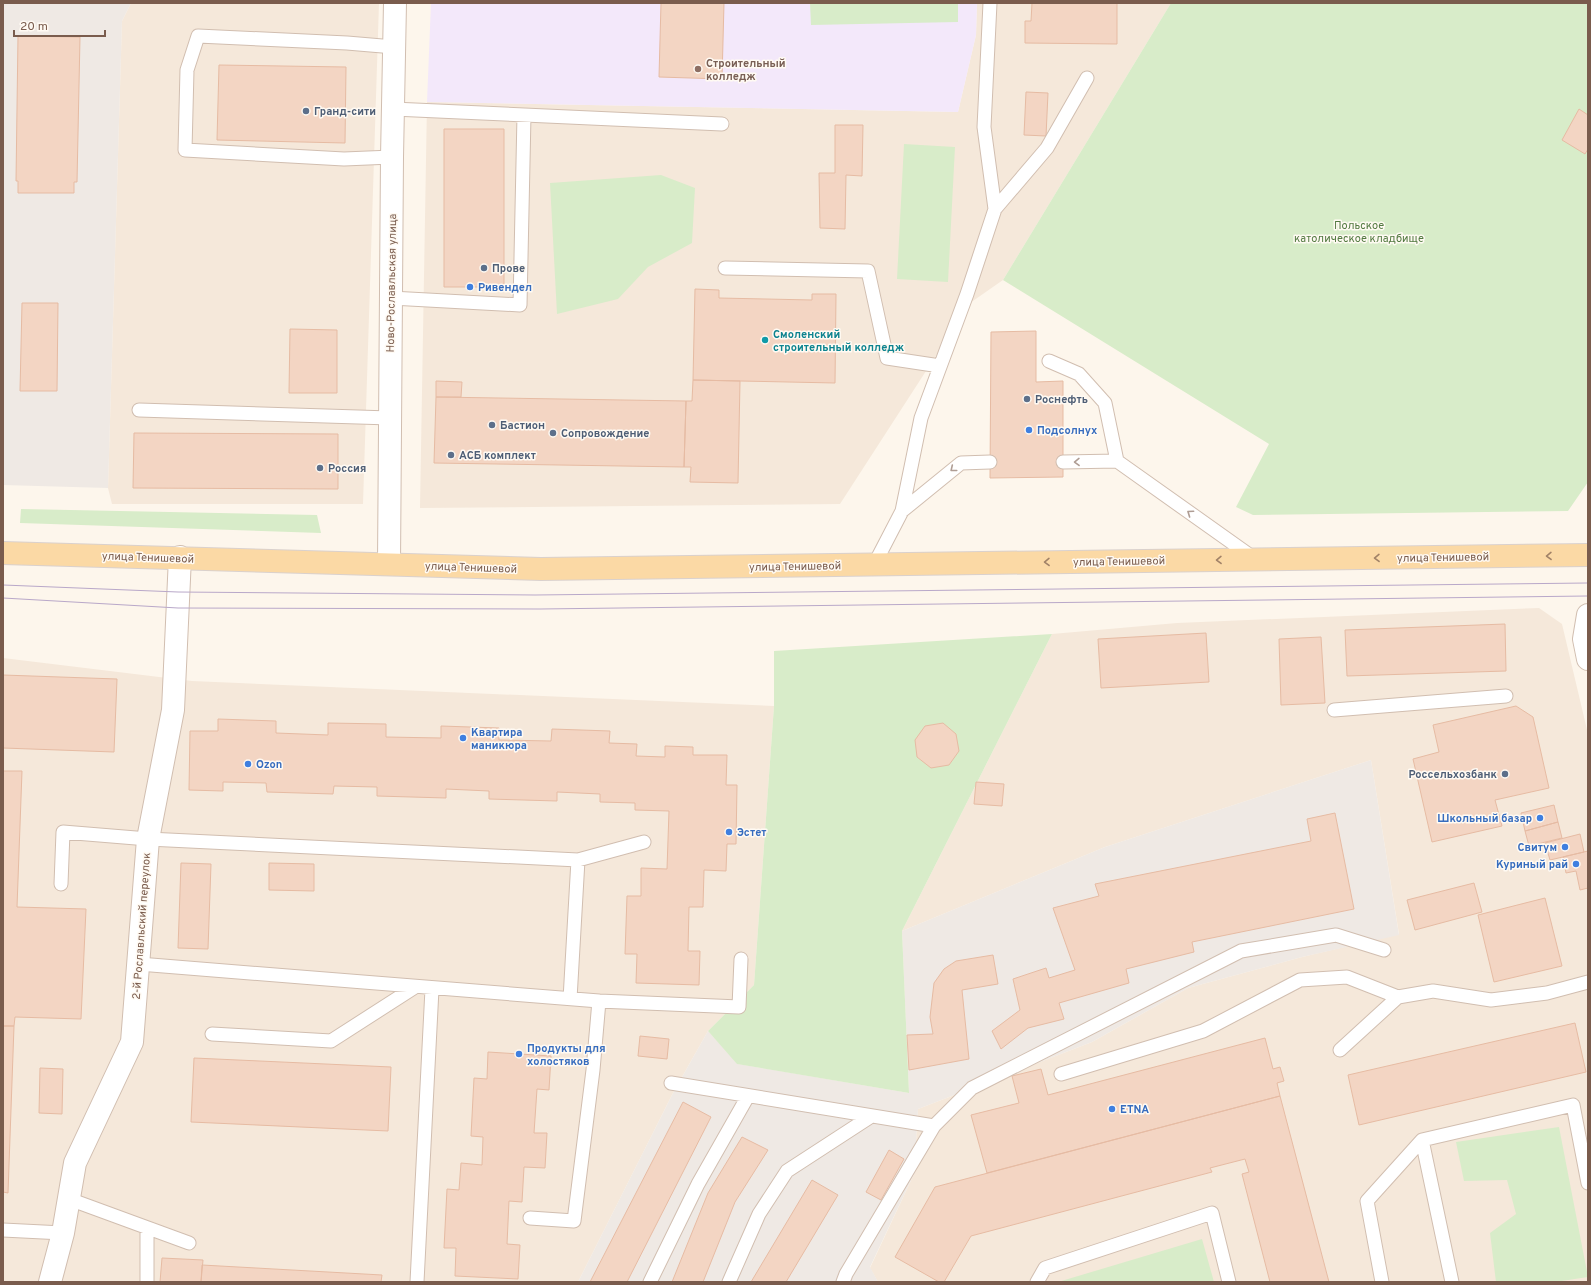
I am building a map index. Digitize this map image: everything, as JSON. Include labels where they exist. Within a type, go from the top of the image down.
[{"type":"main road","name":"улица Тенишевой","points":[[3,553],[180,557],[541,569],[1588,555]]},
{"type":"street","name":"Ново-Рославльская улица","points":[[389,564],[392,157],[395,3]]},
{"type":"street","name":"2-й Рославльский переулок","points":[[50,1282],[64,1233],[75,1162],[132,1042],[148,840],[173,710],[180,557]]},
{"type":"street","points":[[1588,615],[1584,639],[1588,658]]},
{"type":"lane","points":[[990,3],[984,127],[995,209]]},
{"type":"lane","points":[[392,157],[344,159],[185,150],[187,70],[198,36],[347,43],[394,47]]},
{"type":"lane","points":[[874,565],[902,511],[921,418],[967,294],[995,209],[1047,148],[1087,78]]},
{"type":"lane","points":[[393,109],[722,124]]},
{"type":"lane","points":[[391,298],[520,305],[524,115]]},
{"type":"lane","points":[[725,268],[868,270],[886,358],[940,366]]},
{"type":"lane","points":[[1049,361],[1079,374],[1105,403],[1117,461]]},
{"type":"lane","points":[[139,410],[390,418]]},
{"type":"lane","points":[[1063,462],[1117,461],[1256,560]]},
{"type":"lane","points":[[902,511],[961,463],[990,462]]},
{"type":"lane","points":[[1334,710],[1506,696]]},
{"type":"lane","points":[[61,884],[63,832],[148,840],[578,860],[644,842]]},
{"type":"lane","points":[[570,999],[578,860]]},
{"type":"lane","points":[[843,1282],[846,1274],[934,1126],[972,1088],[1241,950],[1336,935],[1384,950]]},
{"type":"lane","points":[[139,964],[432,989],[570,999],[739,1007],[741,958]]},
{"type":"lane","points":[[1061,1074],[1204,1031],[1300,980],[1347,977],[1398,997],[1433,991],[1492,1000],[1546,993],[1588,982]]},
{"type":"lane","points":[[212,1034],[331,1040],[414,987]]},
{"type":"lane","points":[[416,1282],[432,989]]},
{"type":"lane","points":[[1340,1050],[1398,997]]},
{"type":"lane","points":[[530,1218],[574,1221],[593,1070],[599,1001]]},
{"type":"lane","points":[[671,1084],[870,1117],[934,1126]]},
{"type":"lane","points":[[650,1282],[698,1184],[748,1096]]},
{"type":"lane","points":[[1382,1282],[1367,1201],[1422,1140],[1573,1105],[1588,1183]]},
{"type":"lane","points":[[729,1282],[759,1214],[787,1171],[870,1117]]},
{"type":"lane","points":[[1422,1140],[1452,1282]]},
{"type":"lane","points":[[69,1199],[189,1243]]},
{"type":"lane","points":[[1037,1282],[1045,1268],[1212,1213],[1229,1282]]},
{"type":"lane","points":[[147,1228],[147,1282]]},
{"type":"lane","points":[[3,1230],[64,1233]]},
{"type":"shaded area","points":[[3,3],[131,3],[122,21],[108,488],[3,485]]},
{"type":"shaded area","points":[[131,3],[379,3],[363,504],[112,504],[108,488],[122,21]]},
{"type":"shaded area","name":"Строительный колледж","points":[[431,3],[977,3],[976,35],[958,112],[427,102]]},
{"type":"shaded area","points":[[977,3],[1171,3],[1003,280],[970,303],[840,504],[420,508],[427,102],[958,112],[976,35]]},
{"type":"shaded area","points":[[1539,608],[1562,624],[1588,734],[1588,1282],[878,1282],[870,1268],[914,1174],[918,1109],[1092,1042],[1188,988],[1302,957],[1399,934],[1371,760],[1105,847],[902,931],[1052,634],[1177,623]]},
{"type":"shaded area","points":[[3,658],[192,681],[774,706],[754,985],[708,1031],[673,1093],[578,1282],[3,1282]]},
{"type":"shaded area","points":[[1371,760],[1399,935],[1302,957],[1188,988],[1092,1042],[918,1109],[914,1174],[870,1267],[878,1282],[578,1282],[673,1093],[708,1031],[738,1064],[909,1093],[902,931],[1105,847]]},
{"type":"green space","points":[[810,3],[958,3],[958,22],[811,25]]},
{"type":"green space","name":"Польское католическое кладбище","points":[[1171,3],[1588,3],[1588,482],[1568,511],[1253,515],[1236,507],[1269,444],[1003,280]]},
{"type":"green space","points":[[904,144],[955,147],[948,282],[897,279]]},
{"type":"green space","points":[[661,175],[695,188],[692,243],[648,267],[618,299],[557,314],[550,183]]},
{"type":"green space","points":[[21,509],[317,515],[321,533],[20,523]]},
{"type":"green space","points":[[1052,634],[902,931],[909,1093],[737,1064],[708,1031],[754,985],[774,706],[774,651]]},
{"type":"green space","points":[[1559,1127],[1588,1277],[1555,1282],[1496,1282],[1490,1233],[1516,1214],[1507,1180],[1464,1181],[1456,1142]]},
{"type":"green space","points":[[1202,1239],[1214,1282],[1058,1282]]},
{"type":"building","points":[[661,3],[724,3],[722,79],[659,77]]},
{"type":"building","points":[[1032,3],[1117,3],[1117,44],[1025,43],[1025,21],[1031,21]]},
{"type":"building","points":[[18,36],[80,37],[77,182],[74,182],[74,193],[18,193],[18,181],[16,181]]},
{"type":"building","points":[[219,65],[346,67],[345,143],[217,140]]},
{"type":"building","points":[[1026,92],[1048,93],[1046,136],[1024,135]]},
{"type":"building","points":[[1579,109],[1588,115],[1588,149],[1585,154],[1562,140]]},
{"type":"building","points":[[835,125],[863,125],[862,176],[846,175],[845,229],[820,228],[819,173],[835,173]]},
{"type":"building","points":[[444,129],[504,129],[504,287],[444,287]]},
{"type":"building","name":"Смоленский строительный колледж","points":[[695,289],[719,290],[719,298],[812,300],[812,294],[836,294],[835,383],[693,380]]},
{"type":"building","points":[[22,303],[58,303],[57,391],[20,391]]},
{"type":"building","points":[[290,329],[337,330],[337,393],[289,393]]},
{"type":"building","name":"Роснефть","points":[[1036,331],[1036,382],[1063,381],[1063,477],[990,478],[991,332]]},
{"type":"building","points":[[693,380],[740,381],[738,483],[690,482],[691,467],[684,467],[686,401],[692,401]]},
{"type":"building","points":[[436,381],[462,382],[461,397],[436,397]]},
{"type":"building","points":[[436,397],[686,401],[684,467],[434,463]]},
{"type":"building","points":[[134,433],[338,434],[338,489],[133,488]]},
{"type":"building","points":[[1505,624],[1506,671],[1347,676],[1345,630]]},
{"type":"building","points":[[1206,633],[1209,682],[1101,688],[1098,639]]},
{"type":"building","points":[[1321,637],[1325,703],[1281,705],[1279,639]]},
{"type":"building","points":[[3,675],[117,679],[114,752],[3,748]]},
{"type":"building","points":[[1516,706],[1533,717],[1549,788],[1495,800],[1502,826],[1432,842],[1413,759],[1439,752],[1433,725]]},
{"type":"building","points":[[218,719],[276,721],[276,733],[328,735],[328,723],[386,724],[386,737],[441,738],[441,726],[499,728],[499,740],[551,741],[552,729],[610,731],[609,743],[637,744],[636,756],[665,757],[665,746],[693,747],[693,755],[727,755],[726,785],[737,785],[736,844],[727,844],[726,871],[704,870],[703,907],[689,907],[688,951],[700,951],[699,985],[636,983],[637,954],[625,954],[627,896],[641,896],[641,868],[667,869],[669,811],[635,810],[635,803],[600,802],[600,794],[557,792],[557,801],[489,799],[489,791],[446,789],[446,798],[377,796],[377,787],[334,786],[333,794],[267,792],[266,783],[223,782],[223,791],[189,790],[190,731],[218,731]]},
{"type":"building","points":[[943,723],[956,734],[959,751],[949,765],[931,768],[917,757],[915,740],[925,726]]},
{"type":"building","points":[[3,771],[22,771],[17,907],[86,909],[81,1019],[15,1017],[14,1026],[3,1026]]},
{"type":"building","points":[[976,782],[1004,784],[1002,806],[974,804]]},
{"type":"building","name":"Школьный базар","points":[[1554,805],[1558,822],[1525,831],[1521,813]]},
{"type":"building","points":[[1335,813],[1354,909],[1192,942],[1194,952],[1126,969],[1129,983],[1059,1003],[1064,1019],[1028,1028],[1001,1049],[992,1031],[1020,1010],[1013,979],[1046,968],[1049,978],[1075,970],[1053,908],[1099,896],[1095,884],[1311,841],[1307,819]]},
{"type":"building","name":"Свитум","points":[[1558,822],[1562,838],[1529,846],[1525,831]]},
{"type":"building","name":"Свитум","points":[[1580,834],[1584,852],[1550,860],[1545,843]]},
{"type":"building","name":"Куриный рай","points":[[1588,851],[1588,888],[1580,890],[1576,871],[1566,873],[1563,857]]},
{"type":"building","points":[[181,863],[211,864],[208,949],[178,948]]},
{"type":"building","points":[[269,863],[314,864],[314,891],[269,890]]},
{"type":"building","points":[[1474,883],[1482,912],[1415,930],[1407,900]]},
{"type":"building","points":[[1545,898],[1562,966],[1494,982],[1478,915]]},
{"type":"building","points":[[993,955],[998,984],[962,990],[969,1059],[909,1070],[907,1035],[933,1034],[930,1017],[934,983],[944,969],[956,961]]},
{"type":"building","points":[[1575,1023],[1586,1072],[1359,1125],[1348,1075]]},
{"type":"building","points":[[3,1026],[14,1026],[8,1193],[3,1192]]},
{"type":"building","points":[[640,1036],[669,1039],[667,1059],[638,1056]]},
{"type":"building","name":"ETNA","points":[[1265,1038],[1273,1069],[1280,1067],[1284,1081],[1277,1083],[1280,1096],[987,1173],[971,1115],[1019,1103],[1012,1076],[1041,1069],[1048,1095]]},
{"type":"building","points":[[488,1052],[551,1056],[549,1090],[537,1089],[534,1133],[547,1133],[545,1168],[524,1167],[522,1202],[509,1201],[507,1244],[520,1245],[518,1279],[455,1276],[456,1248],[444,1248],[447,1189],[459,1190],[461,1163],[482,1165],[483,1137],[471,1136],[474,1078],[487,1079]]},
{"type":"building","points":[[194,1058],[391,1067],[388,1131],[191,1122]]},
{"type":"building","points":[[40,1068],[63,1069],[62,1114],[39,1113]]},
{"type":"building","points":[[1280,1096],[1329,1282],[1270,1282],[1242,1174],[1249,1172],[1245,1159],[1210,1168],[1212,1172],[971,1236],[944,1282],[939,1282],[895,1257],[935,1187]]},
{"type":"building","points":[[683,1102],[711,1117],[627,1282],[590,1282]]},
{"type":"building","points":[[742,1137],[768,1150],[735,1202],[703,1282],[672,1282],[708,1193]]},
{"type":"building","points":[[889,1150],[904,1159],[881,1200],[866,1192]]},
{"type":"building","points":[[812,1180],[838,1195],[786,1282],[751,1282]]},
{"type":"building","points":[[162,1258],[203,1260],[201,1282],[160,1282]]},
{"type":"building","points":[[202,1265],[382,1275],[381,1282],[201,1282]]},
{"type":"tram line","points":[[3,585],[178,592],[535,595],[1588,583]]},
{"type":"tram line","points":[[3,598],[178,608],[540,609],[1588,596]]},
{"type":"place","name":"Строительный колледж","points":[[698,69]]},
{"type":"place","name":"Гранд-сити","points":[[306,111]]},
{"type":"place","name":"Прове","points":[[484,268]]},
{"type":"place","name":"Ривендел","points":[[470,287]]},
{"type":"place","name":"Смоленский строительный колледж","points":[[765,340]]},
{"type":"place","name":"Роснефть","points":[[1027,399]]},
{"type":"place","name":"Бастион","points":[[492,425]]},
{"type":"place","name":"Подсолнух","points":[[1029,430]]},
{"type":"place","name":"Сопровождение","points":[[553,433]]},
{"type":"place","name":"АСБ комплект","points":[[451,455]]},
{"type":"place","name":"Россия","points":[[320,468]]},
{"type":"place","name":"Квартира маникюра","points":[[463,738]]},
{"type":"place","name":"Ozon","points":[[248,764]]},
{"type":"place","name":"Россельхозбанк","points":[[1505,774]]},
{"type":"place","name":"Школьный базар","points":[[1540,818]]},
{"type":"place","name":"Эстет","points":[[729,832]]},
{"type":"place","name":"Свитум","points":[[1565,847]]},
{"type":"place","name":"Куриный рай","points":[[1576,864]]},
{"type":"place","name":"Продукты для холостяков","points":[[519,1054]]},
{"type":"place","name":"ETNA","points":[[1112,1109]]}]
